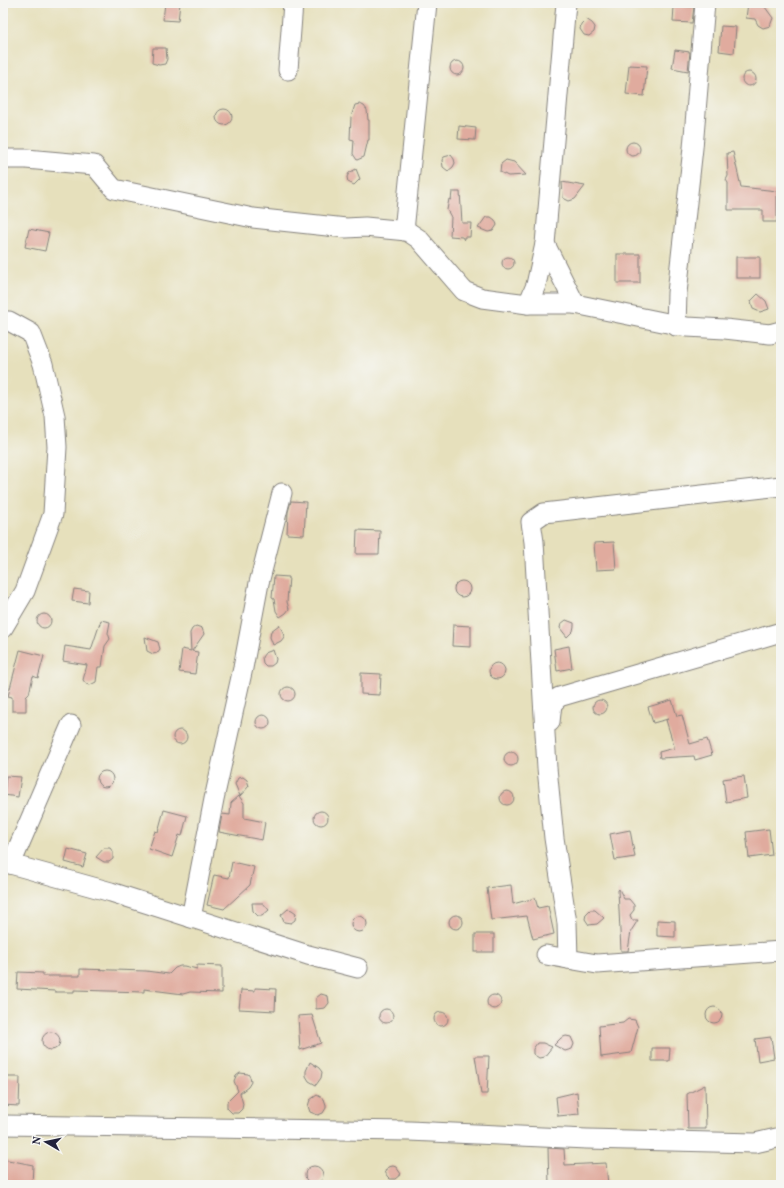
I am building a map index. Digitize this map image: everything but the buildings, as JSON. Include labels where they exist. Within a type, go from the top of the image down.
[{"type":"street","points":[[288,70],[293,3]]},
{"type":"street","points":[[404,230],[427,3]]},
{"type":"street","points":[[528,304],[536,285],[545,244],[566,3]]},
{"type":"street","points":[[676,326],[677,293],[705,3]]},
{"type":"street","points":[[3,158],[94,165],[114,189],[253,218],[346,228],[365,227],[404,230],[419,239],[464,291],[482,298],[528,304],[575,304],[676,326],[770,334],[781,331]]},
{"type":"street","points":[[545,244],[575,304]]},
{"type":"street","points":[[3,321],[8,321],[31,333],[42,364],[55,416],[57,447],[53,514],[25,591],[3,628]]},
{"type":"street","points":[[568,958],[567,922],[554,838],[548,768],[534,542],[531,522],[544,513],[781,486]]},
{"type":"street","points":[[191,918],[214,799],[243,668],[259,583],[282,493]]},
{"type":"street","points":[[548,768],[552,704],[559,697],[781,632]]},
{"type":"street","points":[[71,725],[7,863],[111,892],[308,955],[358,968]]},
{"type":"street","points":[[546,955],[597,964],[781,951]]},
{"type":"street","points":[[3,1125],[409,1131],[587,1139],[747,1142],[781,1137]]}]
